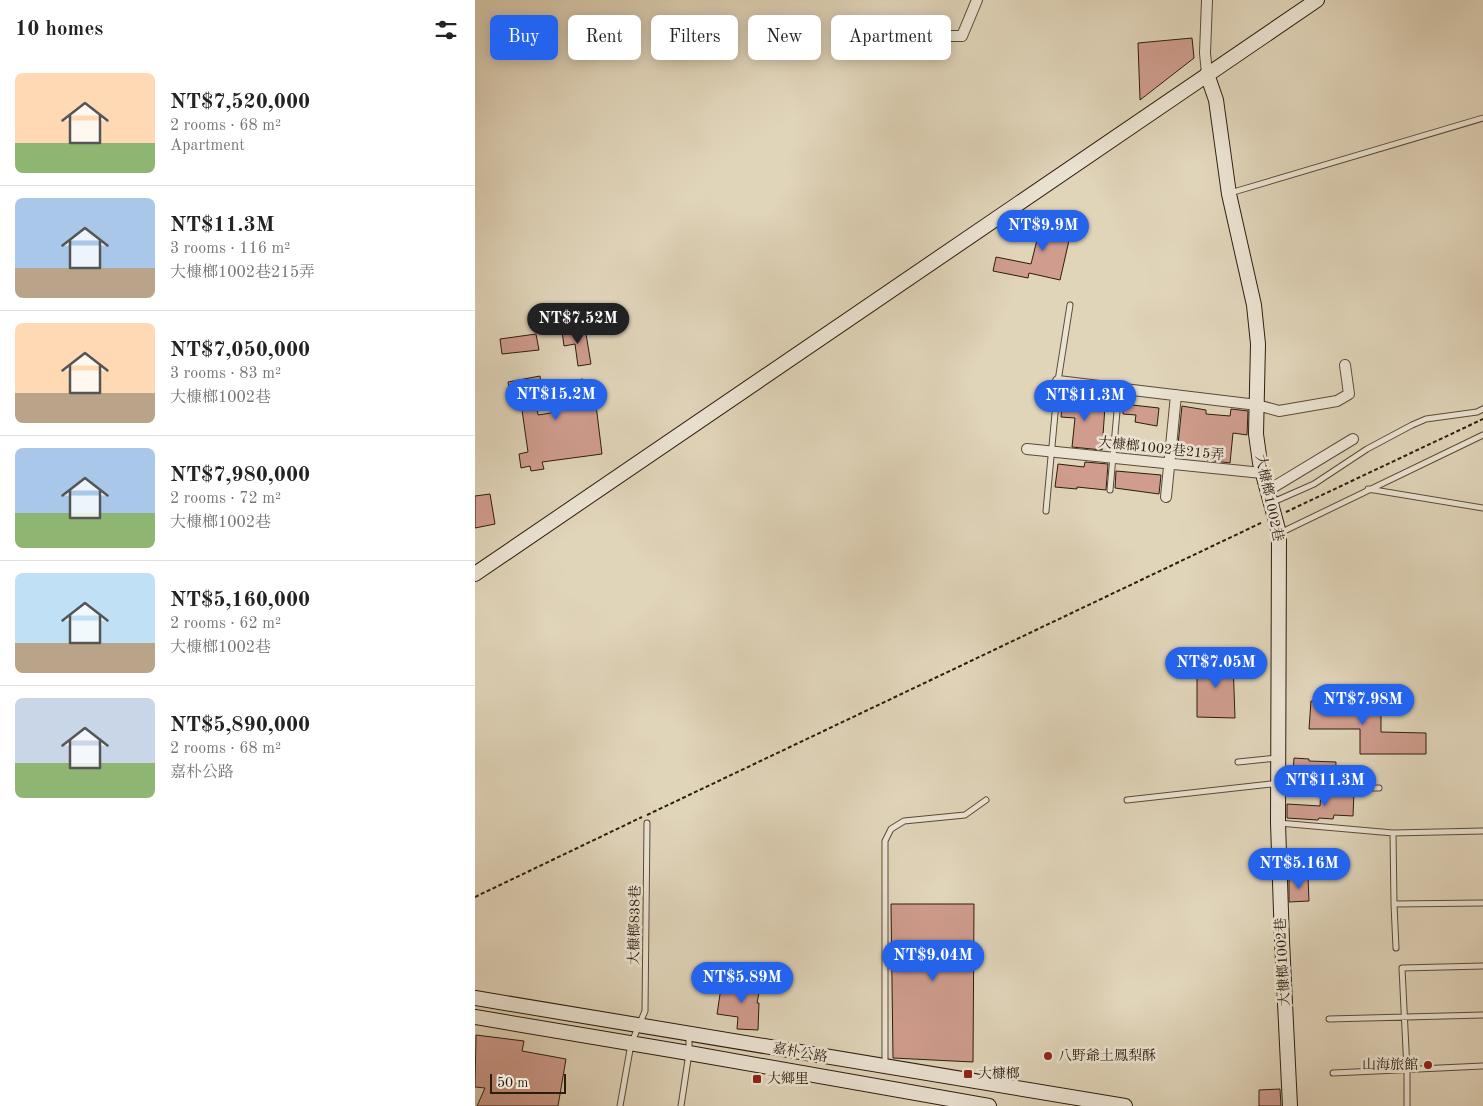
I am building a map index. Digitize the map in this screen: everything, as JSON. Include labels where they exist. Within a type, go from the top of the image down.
[{"type":"main road","points":[[475,574],[1317,0]]},
{"type":"main road","name":"大槺榔1002巷","points":[[1207,74],[1216,100],[1229,194],[1254,305],[1259,344],[1256,434],[1262,473],[1279,533],[1278,823],[1281,941],[1290,1106]]},
{"type":"main road","name":"嘉朴公路","points":[[475,998],[1125,1106]]},
{"type":"main road","name":"嘉朴公路","points":[[475,1017],[989,1106]]},
{"type":"street","points":[[951,36],[962,36],[977,0]]},
{"type":"street","points":[[1207,0],[1205,53],[1207,74]]},
{"type":"street","points":[[1058,381],[1257,405],[1279,411],[1337,401],[1349,394],[1345,365]]},
{"type":"street","points":[[1166,497],[1176,395]]},
{"type":"street","points":[[1271,504],[1353,439]]},
{"type":"street","name":"大槺榔1002巷215弄","points":[[1027,449],[1262,473]]},
{"type":"lane","points":[[1229,194],[1483,118]]},
{"type":"lane","points":[[1046,511],[1058,381],[1070,305]]},
{"type":"lane","points":[[1110,490],[1119,388]]},
{"type":"lane","points":[[1271,504],[1315,484],[1367,449],[1412,425],[1427,420],[1477,412],[1483,409]]},
{"type":"lane","points":[[1279,533],[1367,489],[1483,435]]},
{"type":"lane","points":[[1367,489],[1483,508]]},
{"type":"lane","points":[[1239,762],[1279,758]]},
{"type":"lane","points":[[1127,800],[1271,784],[1278,788],[1379,788]]},
{"type":"lane","points":[[885,1067],[885,841],[891,829],[903,821],[965,815],[986,800]]},
{"type":"lane","name":"大槺榔838巷","points":[[620,1106],[631,1044],[645,1011],[647,823]]},
{"type":"lane","points":[[1278,823],[1393,833],[1483,831]]},
{"type":"lane","points":[[1393,833],[1396,948]]},
{"type":"lane","points":[[1394,904],[1483,903]]},
{"type":"lane","points":[[1407,1106],[1402,968],[1483,966]]},
{"type":"lane","points":[[1329,1019],[1483,1015]]},
{"type":"lane","points":[[681,1106],[689,1053],[689,1034]]},
{"type":"lane","points":[[1333,1073],[1483,1066]]},
{"type":"path","points":[[475,897],[1271,504],[1483,419]]},
{"type":"building","points":[[1192,38],[1194,58],[1140,100],[1138,43]]},
{"type":"building","points":[[1043,216],[1073,223],[1060,280],[1029,273],[1028,278],[993,271],[996,257],[1031,264]]},
{"type":"building","points":[[585,328],[591,364],[578,366],[575,344],[564,346],[562,331]]},
{"type":"building","points":[[536,334],[539,350],[502,354],[500,339]]},
{"type":"building","points":[[540,376],[541,385],[583,379],[587,407],[596,405],[602,454],[542,462],[544,469],[531,471],[530,466],[521,468],[519,454],[528,452],[521,403],[512,404],[508,382]],"holes":[[[555,396],[557,412],[538,415],[536,400]]]},
{"type":"building","points":[[1063,394],[1083,395],[1082,405],[1105,406],[1102,450],[1072,447],[1075,418],[1061,417]]},
{"type":"building","points":[[1123,404],[1159,408],[1157,426],[1135,422],[1136,415],[1123,414]]},
{"type":"building","points":[[1182,406],[1206,410],[1206,414],[1230,416],[1231,409],[1248,411],[1247,435],[1233,433],[1230,463],[1207,460],[1207,456],[1177,454]]},
{"type":"building","points":[[1085,462],[1108,464],[1106,490],[1055,487],[1058,464],[1084,467]]},
{"type":"building","points":[[1116,471],[1161,475],[1159,494],[1115,488]]},
{"type":"building","points":[[490,494],[495,524],[475,528],[475,496]]},
{"type":"building","points":[[1197,660],[1233,661],[1235,718],[1197,717]]},
{"type":"building","points":[[1315,696],[1369,697],[1368,713],[1381,713],[1381,732],[1426,733],[1426,754],[1360,754],[1360,729],[1309,729],[1311,701],[1315,701]]},
{"type":"building","points":[[1294,758],[1309,759],[1309,761],[1336,762],[1335,784],[1321,784],[1322,774],[1293,773]]},
{"type":"building","points":[[1321,792],[1354,792],[1353,816],[1334,815],[1333,819],[1319,818],[1318,820],[1287,818],[1287,804],[1320,806]]},
{"type":"building","points":[[1308,877],[1309,901],[1289,902],[1289,878]]},
{"type":"building","points":[[891,904],[974,904],[973,1062],[893,1058]]},
{"type":"building","points":[[743,978],[761,982],[757,1003],[759,1003],[758,1030],[737,1029],[738,1017],[717,1014],[721,988],[741,991]]},
{"type":"building","points":[[476,1035],[524,1041],[522,1051],[566,1059],[558,1106],[477,1106],[485,1088],[475,1087]]},
{"type":"building","points":[[1280,1089],[1281,1106],[1259,1106],[1259,1090]]},
{"type":"place","name":"八野爺土鳳梨酥","points":[[1048,1056]]},
{"type":"place","name":"山海旅館","points":[[1428,1065]]},
{"type":"place","name":"大槺榔","points":[[968,1074]]},
{"type":"place","name":"大鄉里","points":[[757,1079]]}]
